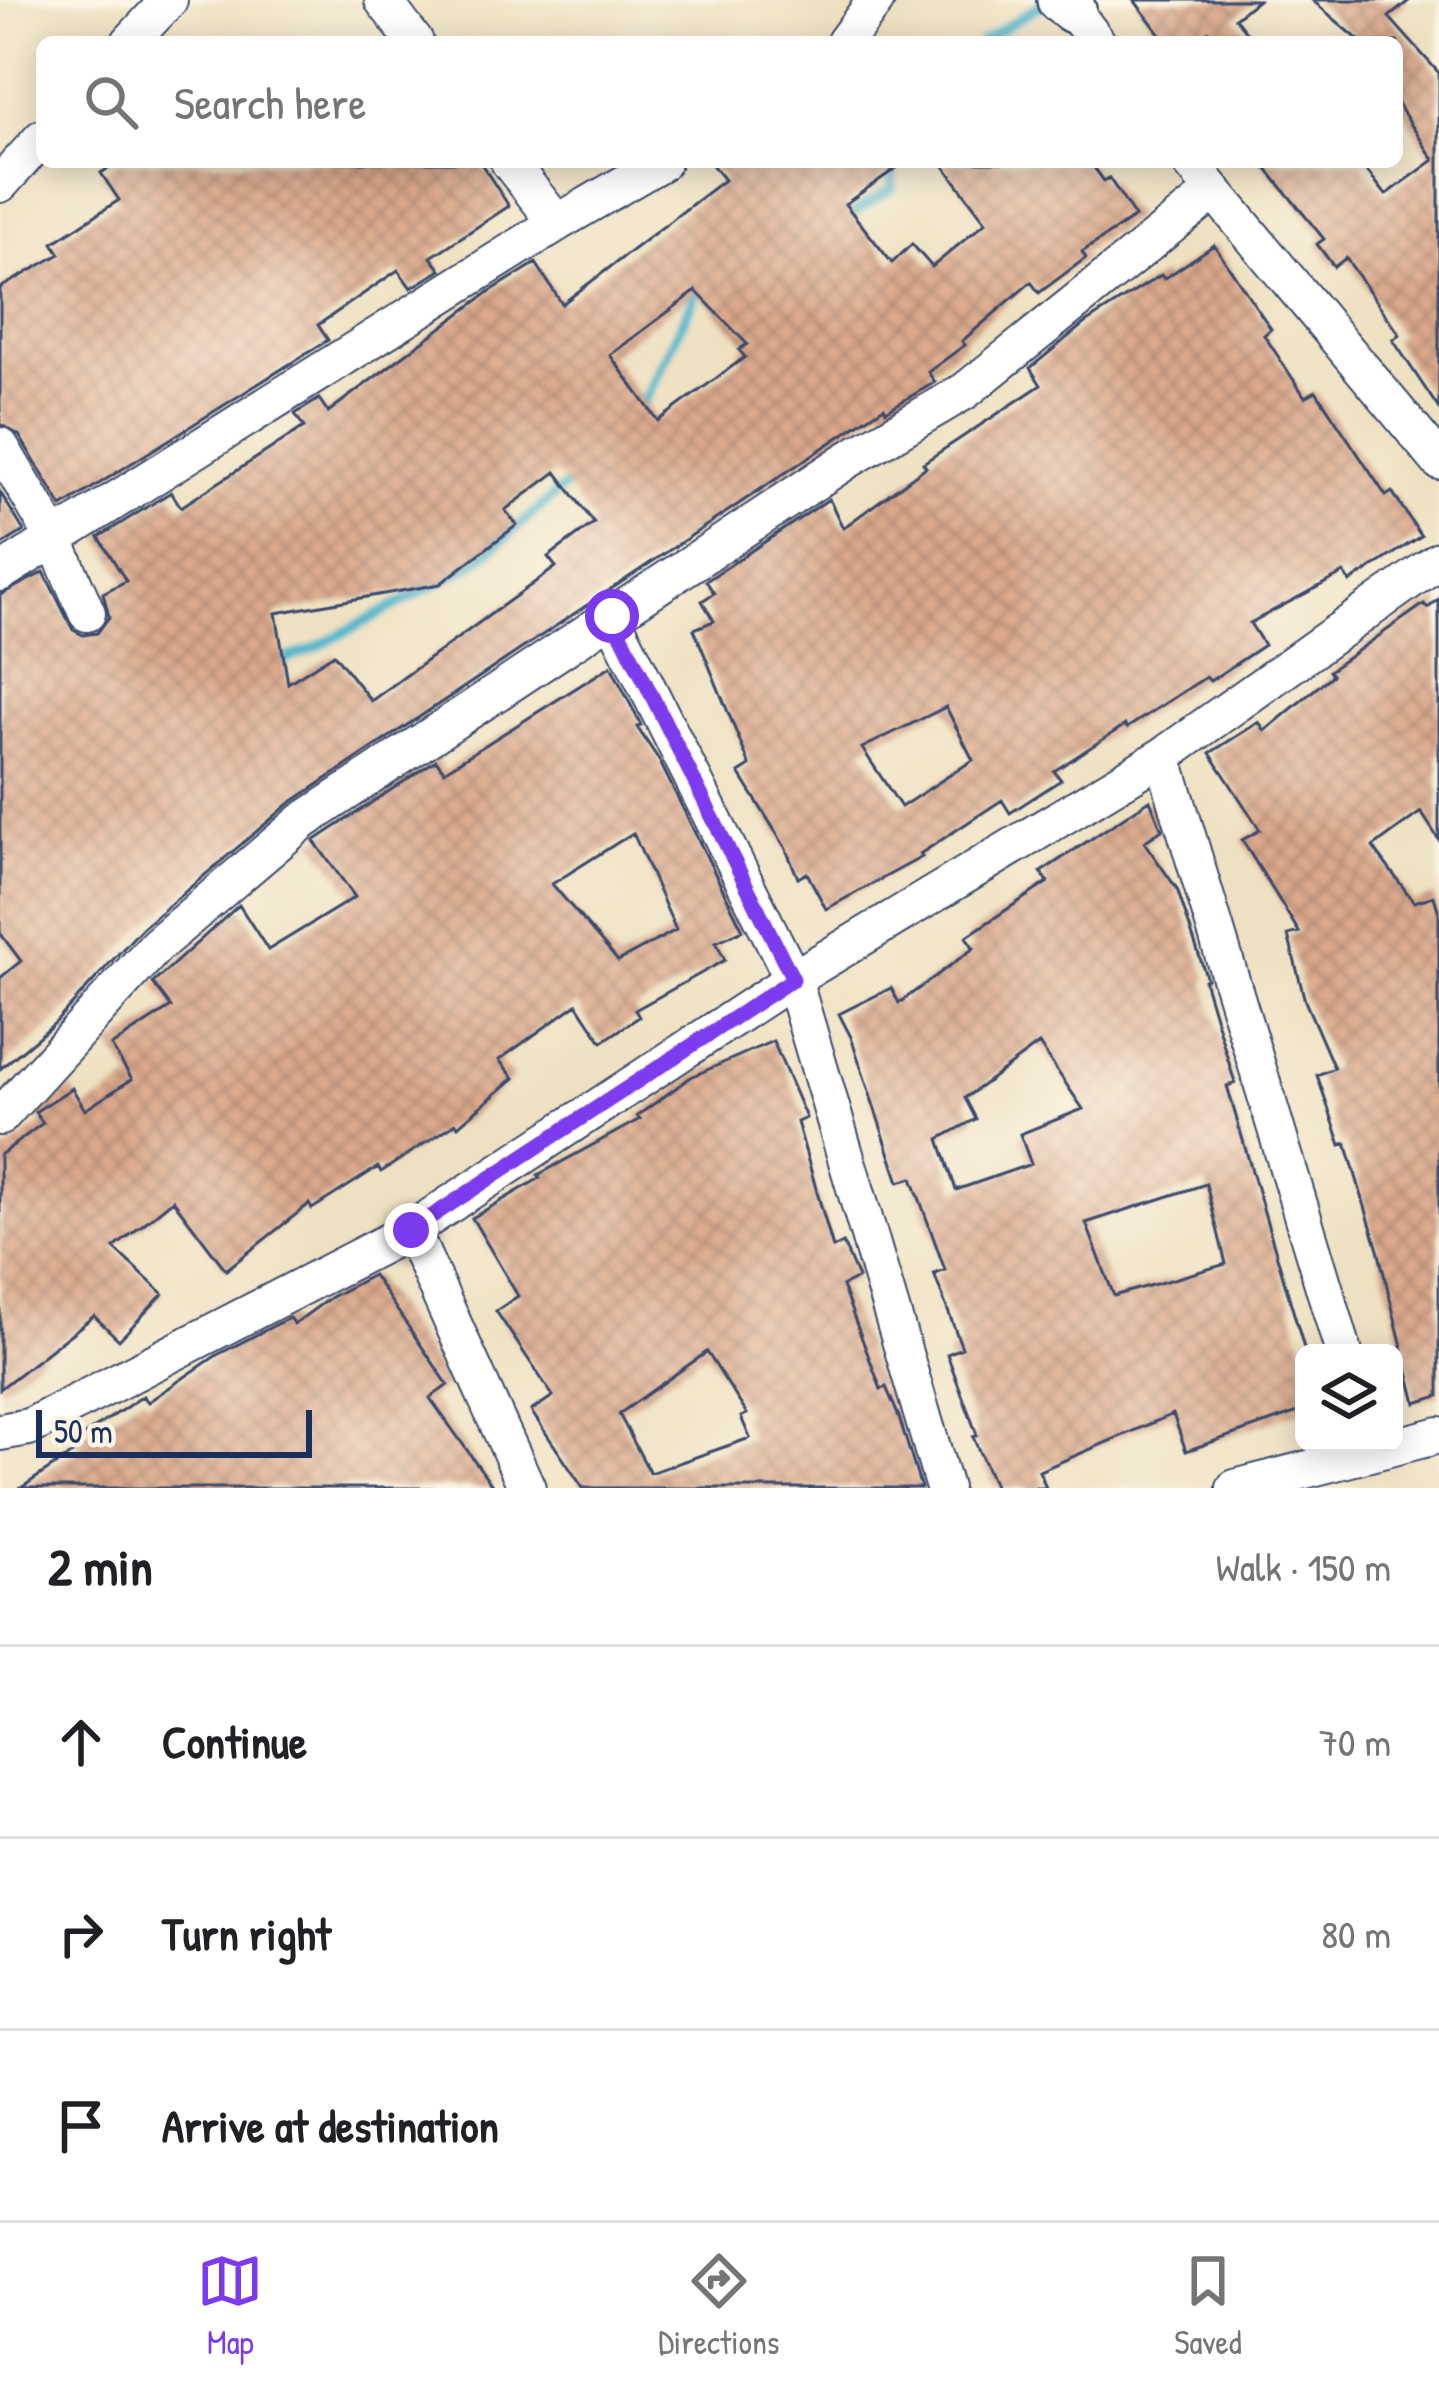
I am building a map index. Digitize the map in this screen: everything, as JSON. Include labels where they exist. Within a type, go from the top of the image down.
[{"type":"street","points":[[136,36],[169,0]]},
{"type":"street","points":[[383,0],[411,36]]},
{"type":"street","points":[[849,36],[876,0]]},
{"type":"street","points":[[0,184],[36,145]]},
{"type":"street","points":[[514,168],[556,224]]},
{"type":"street","points":[[0,573],[652,168]]},
{"type":"street","points":[[1195,168],[1439,461]]},
{"type":"street","points":[[0,1118],[157,945],[303,821],[846,461],[964,391],[1213,192]]},
{"type":"street","points":[[0,446],[53,536],[87,613]]},
{"type":"street","points":[[0,1432],[29,1427],[411,1230],[793,979],[1163,756],[1439,560]]},
{"type":"street","points":[[612,616],[793,979],[944,1488]]},
{"type":"street","points":[[1163,756],[1341,1344]]},
{"type":"street","points":[[411,1230],[527,1488]]},
{"type":"street","points":[[1235,1488],[1377,1461],[1439,1435]]},
{"type":"building","points":[[1134,0],[1258,0],[1235,18],[1249,36],[1213,36],[1209,31],[1203,36],[1161,36]]},
{"type":"building","points":[[1312,0],[1410,0],[1389,17],[1439,73],[1439,409],[1393,340],[1400,335],[1346,258],[1334,267],[1317,244],[1324,239],[1266,168],[1365,168],[1386,195],[1434,160],[1403,112],[1403,36],[1354,36]]},
{"type":"building","points":[[109,168],[484,168],[509,206],[431,257],[441,270],[411,288],[398,270],[318,325],[328,340],[62,507],[19,435],[0,424],[0,288],[60,254],[53,243],[119,200],[101,173]]},
{"type":"building","points":[[715,168],[896,168],[845,204],[892,263],[912,244],[932,267],[986,222],[946,168],[1094,168],[1104,181],[1109,178],[1135,217],[1082,252],[1086,258],[1039,293],[1031,282],[962,341],[965,345],[928,372],[935,382],[886,411],[884,407],[289,804],[142,928],[55,1023],[0,1069],[0,978],[21,961],[0,933],[0,595],[44,572],[73,630],[83,635],[97,633],[109,617],[103,593],[126,581],[99,537],[171,492],[181,507],[304,427],[295,414],[319,399],[328,412],[489,292],[536,263],[562,304],[724,180]],"holes":[[[696,291],[747,344],[739,350],[745,357],[658,421],[610,355]],[[556,472],[594,523],[548,557],[556,567],[371,701],[334,654],[288,683],[276,613],[440,584],[517,525],[505,510]]]},
{"type":"building","points":[[1214,245],[1271,329],[1264,335],[1305,397],[1316,391],[1386,496],[1392,492],[1421,536],[1350,582],[1344,573],[1250,623],[1264,645],[1054,771],[1061,780],[1010,813],[1002,800],[920,854],[922,857],[826,909],[807,873],[798,878],[785,847],[739,773],[750,766],[694,629],[714,621],[702,601],[714,593],[706,581],[829,499],[843,528],[926,467],[923,463],[1041,385],[1030,368],[1085,323],[1161,275],[1164,279]],"holes":[[[946,707],[973,760],[901,807],[862,748]]]},
{"type":"building","points":[[0,492],[24,531],[0,546]]},
{"type":"building","points":[[1439,599],[1439,840],[1421,812],[1373,847],[1414,902],[1434,896],[1439,913],[1439,1396],[1416,1403],[1346,1143],[1341,1145],[1317,1075],[1334,1068],[1305,1001],[1288,935],[1299,932],[1242,840],[1260,830],[1210,753],[1259,722],[1265,731],[1332,675],[1329,671],[1424,604],[1428,608]]},
{"type":"building","points":[[611,666],[641,725],[637,727],[659,760],[743,930],[716,942],[725,960],[635,1010],[639,1017],[602,1042],[577,1004],[499,1060],[514,1078],[458,1126],[456,1123],[381,1172],[378,1167],[312,1209],[309,1204],[226,1270],[173,1200],[114,1248],[163,1294],[119,1340],[94,1316],[0,1389],[0,1155],[43,1123],[35,1112],[72,1088],[85,1110],[132,1079],[111,1046],[171,1007],[153,983],[239,905],[268,950],[355,897],[314,841],[436,760],[444,771]],"holes":[[[633,833],[676,930],[618,961],[552,884]]]},
{"type":"building","points":[[1150,800],[1162,830],[1144,842],[1177,889],[1207,979],[1235,1083],[1227,1086],[1303,1344],[1295,1344],[1295,1413],[1186,1451],[1173,1414],[1039,1471],[1046,1488],[995,1488],[947,1354],[962,1348],[934,1274],[945,1270],[912,1178],[899,1182],[839,1014],[891,988],[899,1003],[974,948],[966,937],[1048,882],[1041,872]],"holes":[[[1039,1044],[1083,1109],[1020,1134],[1031,1164],[956,1190],[939,1139],[976,1119],[965,1098]],[[1206,1184],[1226,1264],[1114,1296],[1086,1223]]]},
{"type":"building","points":[[773,1041],[806,1118],[797,1122],[833,1248],[843,1243],[858,1278],[842,1286],[881,1389],[886,1387],[899,1417],[921,1488],[583,1488],[531,1411],[553,1396],[496,1311],[518,1296],[472,1218],[640,1119],[637,1116],[691,1077]],"holes":[[[707,1352],[747,1414],[741,1417],[750,1438],[650,1473],[619,1414]]]},
{"type":"building","points":[[373,1275],[448,1385],[430,1398],[494,1488],[21,1488],[82,1447],[77,1440],[143,1396],[148,1402],[217,1355],[289,1318],[294,1324]]},
{"type":"waterway","points":[[991,36],[1048,0]]},
{"type":"waterway","points":[[841,221],[892,188],[893,168]]},
{"type":"waterway","points":[[638,414],[698,290],[707,283]]},
{"type":"waterway","points":[[271,664],[311,650],[474,564],[575,478]]},
{"type":"route","points":[[411,1230],[793,979],[612,616]]}]
